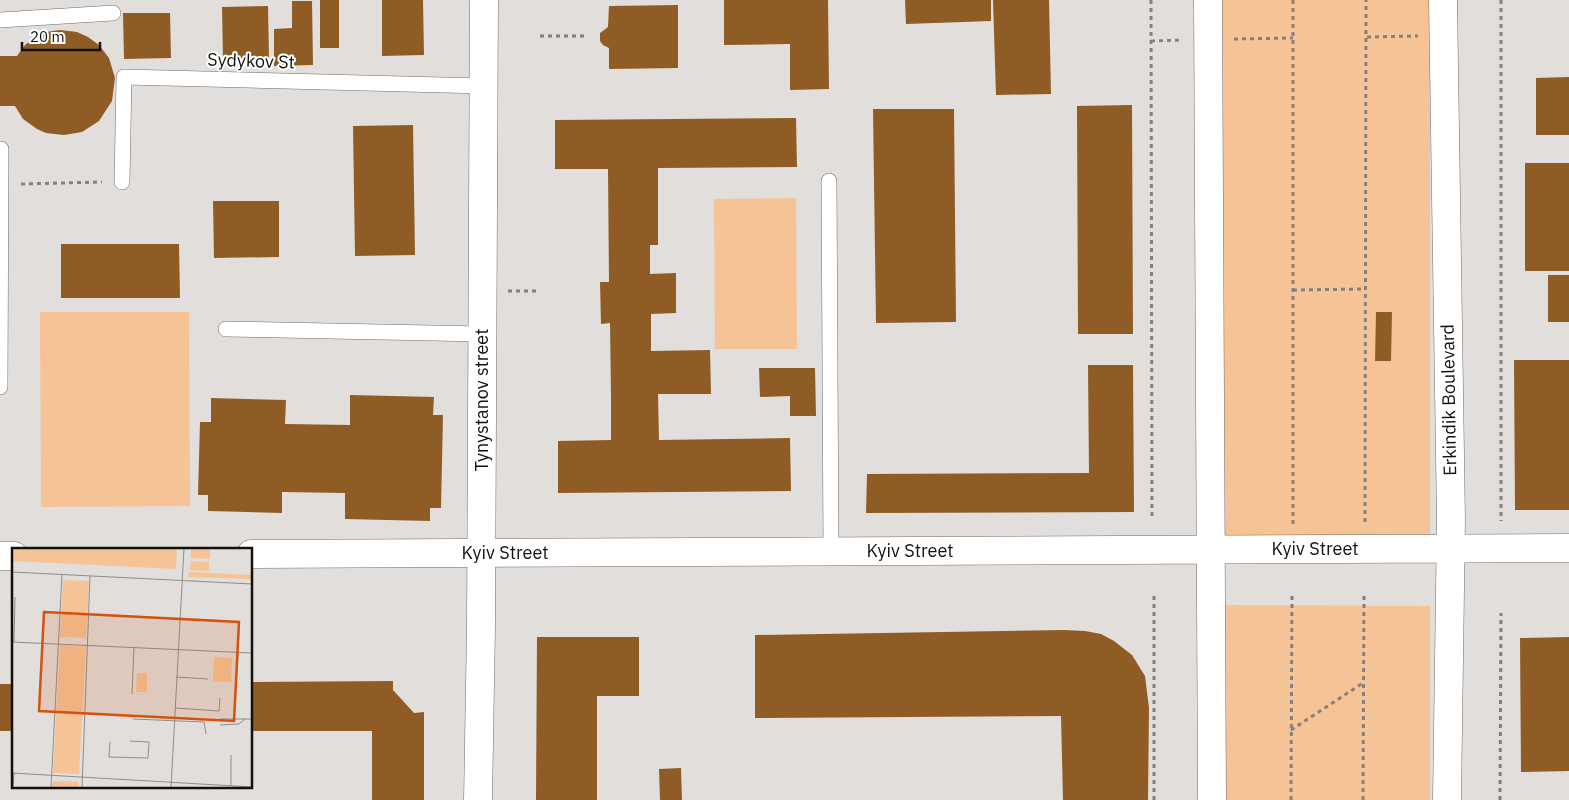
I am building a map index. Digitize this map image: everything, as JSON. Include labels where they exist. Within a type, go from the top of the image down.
[{"type":"street","name":"Tynystanov street","points":[[478,800],[484,0]]},
{"type":"street","points":[[1208,0],[1212,800]]},
{"type":"street","name":"Erkindik Boulevard","points":[[1443,0],[1450,548],[1447,800]]},
{"type":"street","name":"Kyiv Street","points":[[252,554],[1569,548]]},
{"type":"lane","points":[[0,20],[113,13]]},
{"type":"lane","name":"Sydykov St","points":[[122,182],[124,76],[484,86]]},
{"type":"lane","points":[[0,150],[0,387]]},
{"type":"lane","points":[[829,181],[831,552]]},
{"type":"lane","points":[[226,329],[482,334]]},
{"type":"path","points":[[1151,0],[1152,519]]},
{"type":"path","points":[[1293,0],[1293,528]]},
{"type":"path","points":[[1365,526],[1366,0]]},
{"type":"path","points":[[1501,0],[1501,521]]},
{"type":"path","points":[[1367,37],[1444,35]]},
{"type":"path","points":[[540,36],[587,36]]},
{"type":"path","points":[[1,184],[122,182]]},
{"type":"path","points":[[1293,290],[1365,290]]},
{"type":"path","points":[[1291,800],[1292,595]]},
{"type":"path","points":[[1363,800],[1364,595]]},
{"type":"path","points":[[1154,596],[1154,800]]},
{"type":"path","points":[[1500,800],[1502,613]]},
{"type":"path","points":[[1292,730],[1364,682]]},
{"type":"shaded area","points":[[1221,0],[1430,0],[1430,542],[1221,542]]},
{"type":"shaded area","points":[[796,198],[797,349],[715,349],[714,199]]},
{"type":"shaded area","points":[[40,312],[189,312],[190,506],[41,507]]},
{"type":"shaded area","points":[[1221,605],[1430,606],[1430,800],[1221,800]]},
{"type":"building","points":[[320,0],[339,0],[339,48],[320,48]]},
{"type":"building","points":[[382,0],[423,0],[424,55],[382,56]]},
{"type":"building","points":[[724,0],[828,0],[829,89],[790,90],[790,44],[724,45]]},
{"type":"building","points":[[905,0],[991,0],[991,21],[906,24]]},
{"type":"building","points":[[993,0],[1049,0],[1051,94],[996,95]]},
{"type":"building","points":[[292,1],[312,1],[313,65],[274,66],[274,29],[292,28]]},
{"type":"building","points":[[678,5],[678,68],[609,69],[609,48],[600,41],[600,33],[608,27],[609,6]]},
{"type":"building","points":[[268,6],[269,58],[223,59],[222,7]]},
{"type":"building","points":[[123,13],[170,13],[171,58],[124,59]]},
{"type":"building","points":[[60,30],[77,32],[99,45],[109,58],[115,78],[112,101],[99,121],[82,132],[64,135],[46,133],[37,129],[23,119],[15,106],[0,106],[0,56],[17,56],[33,38],[46,32]]},
{"type":"building","points":[[1569,77],[1569,135],[1536,135],[1536,78]]},
{"type":"building","points":[[1132,105],[1133,334],[1078,334],[1077,106]]},
{"type":"building","points":[[873,109],[954,109],[956,322],[876,323]]},
{"type":"building","points":[[796,118],[797,167],[658,168],[658,245],[650,245],[650,274],[676,273],[676,313],[651,314],[651,351],[710,350],[711,394],[658,394],[659,440],[790,438],[791,491],[558,493],[558,441],[611,440],[611,395],[610,323],[601,324],[600,282],[609,282],[608,169],[555,169],[555,120]]},
{"type":"building","points":[[413,125],[415,255],[355,256],[353,126]]},
{"type":"building","points":[[1525,163],[1569,163],[1569,271],[1525,271]]},
{"type":"building","points":[[213,201],[279,201],[279,257],[214,258]]},
{"type":"building","points":[[61,244],[179,244],[180,298],[61,298]]},
{"type":"building","points":[[1548,275],[1569,275],[1569,322],[1548,322]]},
{"type":"building","points":[[1376,312],[1392,312],[1391,361],[1375,361]]},
{"type":"building","points":[[1514,360],[1569,360],[1569,510],[1515,510]]},
{"type":"building","points":[[1088,365],[1133,365],[1134,512],[866,513],[867,474],[1089,473]]},
{"type":"building","points":[[759,368],[815,368],[816,416],[790,416],[790,396],[760,397]]},
{"type":"building","points":[[350,395],[434,397],[433,415],[443,415],[441,508],[430,508],[430,521],[345,519],[345,493],[282,492],[282,513],[208,511],[208,495],[198,495],[200,422],[211,422],[211,398],[286,400],[285,424],[350,425]]},
{"type":"building","points":[[1064,630],[1101,634],[1114,641],[1132,655],[1145,676],[1149,708],[1148,800],[1063,800],[1061,716],[755,718],[755,635]]},
{"type":"building","points":[[537,637],[639,637],[639,696],[597,696],[597,800],[536,800]]},
{"type":"building","points":[[1569,637],[1569,771],[1521,772],[1520,638]]},
{"type":"building","points":[[393,681],[393,690],[414,713],[424,712],[424,800],[372,800],[372,731],[252,731],[252,682]]},
{"type":"building","points":[[0,684],[12,684],[12,731],[0,731]]},
{"type":"building","points":[[681,768],[682,800],[660,800],[659,769]]}]
